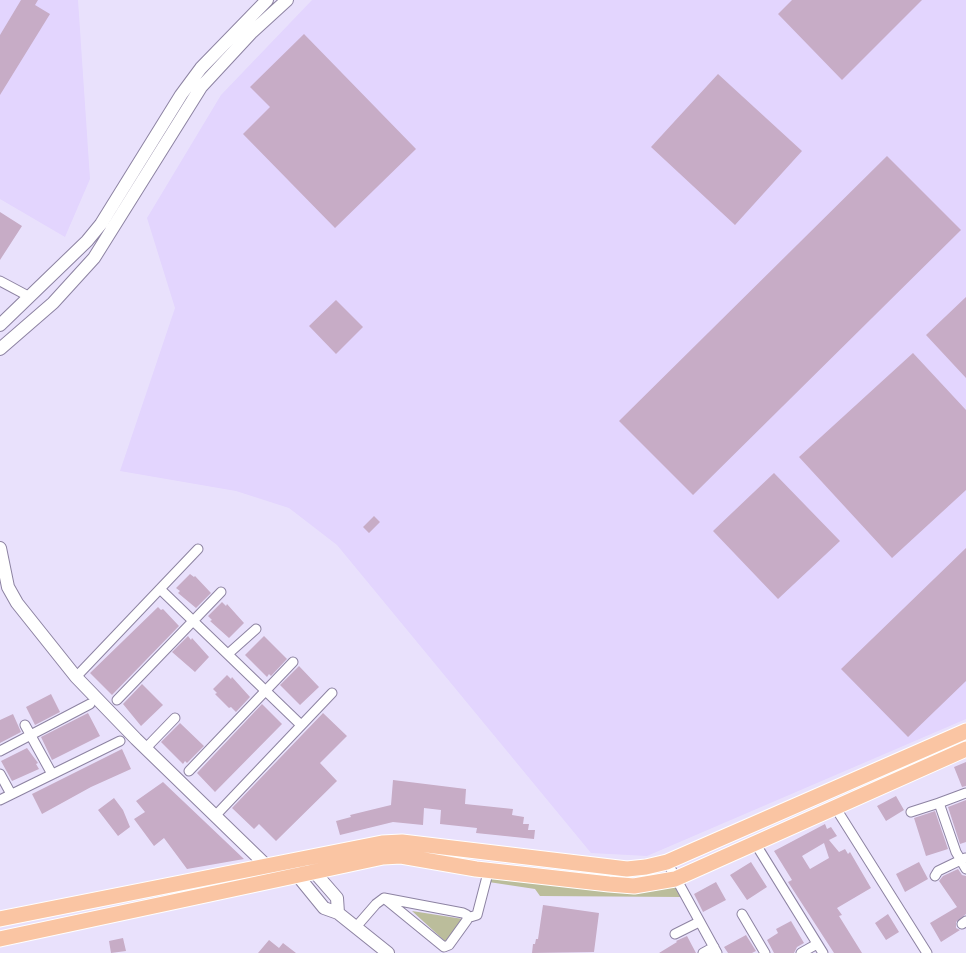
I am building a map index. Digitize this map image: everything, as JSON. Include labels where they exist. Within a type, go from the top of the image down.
[{"type":"main road","points":[[0,919],[382,843],[402,842],[627,869],[646,867],[667,862],[966,731]]},
{"type":"main road","points":[[0,939],[383,856],[401,856],[617,885],[634,886],[675,879],[966,749]]},
{"type":"street","points":[[0,326],[101,224],[196,74],[215,51],[267,0]]},
{"type":"street","points":[[0,349],[53,303],[94,258],[201,87],[252,32],[287,0]]},
{"type":"street","points":[[0,281],[30,297]]},
{"type":"street","points":[[0,548],[8,587],[17,603],[76,677],[279,879]]},
{"type":"street","points":[[76,677],[198,549]]},
{"type":"street","points":[[160,589],[301,725]]},
{"type":"street","points":[[117,700],[221,592]]},
{"type":"street","points":[[228,654],[256,629]]},
{"type":"street","points":[[189,771],[293,662]]},
{"type":"street","points":[[216,815],[332,693]]},
{"type":"street","points":[[0,751],[90,704]]},
{"type":"street","points":[[146,748],[175,717]]},
{"type":"street","points":[[25,725],[52,774]]},
{"type":"street","points":[[0,800],[120,741]]},
{"type":"street","points":[[0,774],[11,794]]},
{"type":"street","points":[[911,812],[966,793]]},
{"type":"street","points":[[935,876],[938,871],[964,862],[939,803]]},
{"type":"street","points":[[835,807],[927,953]]},
{"type":"street","points":[[755,843],[820,949],[801,953]]},
{"type":"street","points":[[303,859],[337,898],[338,913]]},
{"type":"street","points":[[286,862],[324,908],[338,913],[388,953]]},
{"type":"street","points":[[667,862],[715,950],[703,953]]},
{"type":"street","points":[[384,898],[447,948],[467,918],[477,915],[489,869]]},
{"type":"street","points":[[356,927],[384,898],[463,913],[467,918]]},
{"type":"street","points":[[742,914],[763,952]]},
{"type":"street","points":[[675,934],[699,922]]},
{"type":"shaded area","points":[[0,0],[78,0],[90,179],[65,237],[0,199]]},
{"type":"shaded area","points":[[312,0],[966,0],[966,719],[647,856],[591,853],[337,545],[289,508],[236,491],[120,471],[175,308],[147,218],[221,95]]},
{"type":"green space","points":[[483,871],[633,887],[674,879],[682,897],[540,896],[535,889],[482,881]]},
{"type":"green space","points":[[412,911],[463,919],[448,944]]},
{"type":"building","points":[[21,0],[38,0],[35,5],[50,14],[0,95],[0,35]]},
{"type":"building","points":[[792,0],[922,0],[842,80],[778,14]]},
{"type":"building","points":[[304,34],[416,149],[335,228],[243,134],[270,107],[250,87]]},
{"type":"building","points":[[718,74],[802,151],[735,225],[651,147]]},
{"type":"building","points":[[887,156],[961,230],[693,495],[619,421]]},
{"type":"building","points":[[0,212],[22,226],[0,260]]},
{"type":"building","points":[[966,297],[966,378],[926,335]]},
{"type":"building","points":[[336,300],[363,327],[336,354],[309,326]]},
{"type":"building","points":[[913,353],[966,410],[966,490],[892,558],[799,457]]},
{"type":"building","points":[[774,473],[840,541],[778,599],[713,531]]},
{"type":"building","points":[[374,516],[380,522],[369,533],[363,527]]},
{"type":"building","points":[[966,548],[966,681],[908,737],[841,669]]},
{"type":"building","points":[[190,574],[195,576],[211,593],[196,608],[178,593],[180,591],[176,588]]},
{"type":"building","points":[[222,602],[226,606],[227,604],[244,623],[229,638],[210,621],[212,620],[208,616]]},
{"type":"building","points":[[158,607],[163,609],[179,626],[112,695],[90,673]]},
{"type":"building","points":[[188,636],[209,657],[195,672],[172,652]]},
{"type":"building","points":[[264,636],[287,659],[271,676],[269,674],[267,677],[245,655]]},
{"type":"building","points":[[299,666],[319,687],[300,705],[280,685]]},
{"type":"building","points":[[227,675],[231,679],[232,677],[250,697],[236,712],[215,694],[217,693],[213,689]]},
{"type":"building","points":[[142,684],[163,705],[141,726],[123,704]]},
{"type":"building","points":[[51,694],[60,712],[35,725],[26,707]]},
{"type":"building","points":[[262,704],[282,724],[215,792],[197,773]]},
{"type":"building","points":[[88,713],[100,736],[52,760],[41,737]]},
{"type":"building","points":[[323,713],[347,736],[320,763],[337,781],[276,841],[259,824],[254,829],[232,808]]},
{"type":"building","points":[[13,714],[21,732],[0,743],[0,720]]},
{"type":"building","points":[[180,723],[204,746],[187,763],[185,761],[183,764],[161,742]]},
{"type":"building","points":[[27,748],[38,763],[36,764],[39,769],[12,781],[1,761]]},
{"type":"building","points":[[122,749],[131,769],[91,787],[42,814],[32,794]]},
{"type":"building","points":[[966,762],[966,786],[962,787],[954,767]]},
{"type":"building","points":[[393,780],[466,789],[465,804],[513,809],[512,815],[524,817],[523,824],[529,824],[528,830],[535,830],[534,839],[476,833],[477,828],[440,824],[441,810],[424,808],[423,825],[393,822],[340,835],[336,821],[351,817],[350,815],[391,805]]},
{"type":"building","points":[[163,782],[244,859],[187,869],[164,838],[154,846],[134,819],[145,812],[136,801]]},
{"type":"building","points":[[896,796],[904,810],[886,821],[877,806]]},
{"type":"building","points":[[114,798],[123,810],[130,827],[118,836],[98,810]]},
{"type":"building","points":[[966,800],[966,842],[960,844],[948,807]]},
{"type":"building","points":[[935,811],[948,849],[926,856],[914,818]]},
{"type":"building","points":[[825,824],[827,829],[831,827],[837,836],[829,840],[839,852],[845,849],[848,854],[850,852],[871,888],[837,908],[842,915],[839,916],[862,953],[834,953],[788,882],[792,880],[774,851]],"holes":[[[824,843],[829,858],[810,869],[802,856]]]},
{"type":"building","points":[[751,862],[767,887],[747,900],[730,875]]},
{"type":"building","points":[[919,862],[928,879],[905,892],[896,874]]},
{"type":"building","points":[[958,869],[962,875],[966,876],[966,914],[956,922],[956,928],[960,930],[941,942],[930,923],[957,907],[939,881],[943,876]]},
{"type":"building","points":[[716,882],[726,900],[703,912],[694,894]]},
{"type":"building","points":[[543,905],[599,913],[594,952],[532,953],[533,944],[538,939]]},
{"type":"building","points":[[888,914],[899,932],[886,940],[875,923]]},
{"type":"building","points":[[791,921],[804,943],[797,947],[794,953],[774,953],[767,940],[778,933],[776,929]]},
{"type":"building","points":[[746,935],[756,951],[728,953],[724,947]]},
{"type":"building","points":[[687,936],[696,953],[659,953],[676,941]]},
{"type":"building","points":[[123,938],[126,951],[111,953],[109,941]]},
{"type":"building","points":[[269,940],[279,948],[283,943],[296,953],[258,953]]}]
